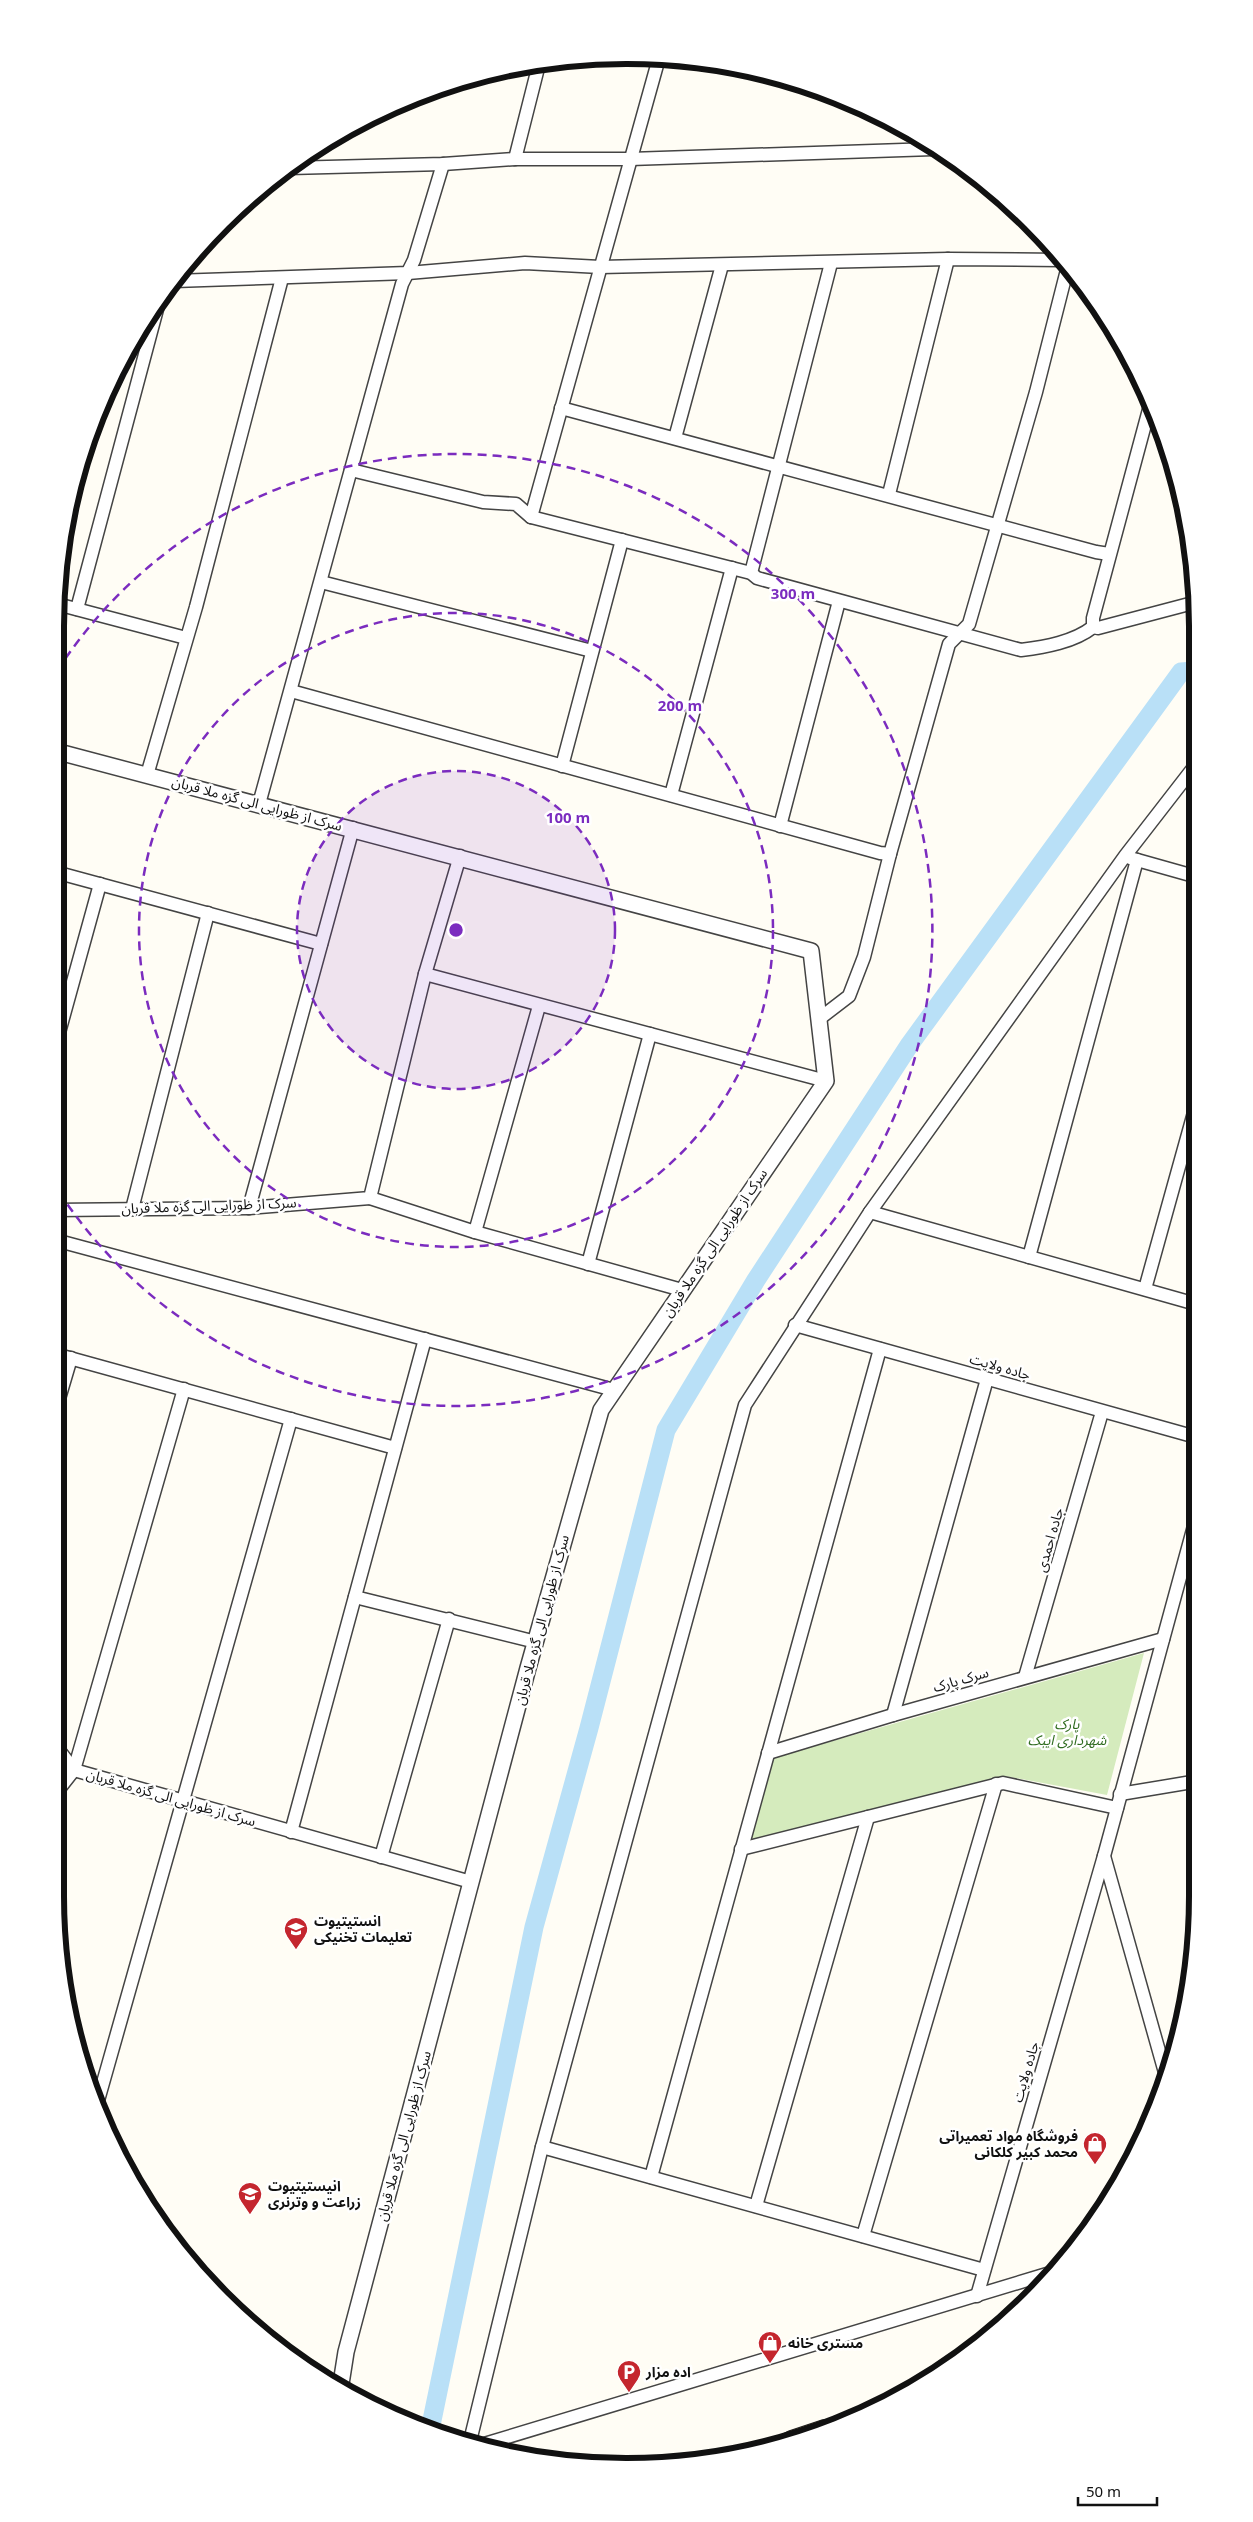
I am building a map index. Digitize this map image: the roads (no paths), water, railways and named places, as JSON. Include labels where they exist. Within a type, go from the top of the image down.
[{"type":"street","points":[[531,517],[657,65]]},
{"type":"street","points":[[515,159],[537,72]]},
{"type":"street","points":[[302,168],[443,164],[515,159],[630,159],[924,149]]},
{"type":"street","points":[[259,804],[402,284],[414,260],[443,164]]},
{"type":"street","points":[[889,494],[948,260]]},
{"type":"street","points":[[183,281],[408,273],[525,263],[600,267],[948,260],[1054,260]]},
{"type":"street","points":[[751,573],[831,263]]},
{"type":"street","points":[[675,438],[722,265]]},
{"type":"street","points":[[819,1019],[849,996],[864,957],[890,854],[949,644],[969,624],[1036,392],[1066,275]]},
{"type":"street","points":[[147,775],[186,638],[282,278]]},
{"type":"street","points":[[78,609],[154,322]]},
{"type":"street","points":[[561,408],[889,494],[998,526],[1109,554]]},
{"type":"street","points":[[1093,627],[1093,618],[1109,554],[1147,415]]},
{"type":"street","points":[[351,470],[483,502],[516,504],[531,517],[751,573],[757,578],[1021,650],[1042,647],[1085,633],[1093,627],[1098,628],[1188,604]]},
{"type":"street","points":[[562,766],[622,540]]},
{"type":"street","points":[[671,795],[732,568]]},
{"type":"street","points":[[321,582],[592,652]]},
{"type":"street","points":[[780,826],[839,601]]},
{"type":"street","points":[[65,606],[186,638]]},
{"type":"street","points":[[291,691],[780,826],[890,854]]},
{"type":"street","name":"سرک از ظورایی الی گزه ملا قربان","points":[[64,753],[460,856],[811,951],[826,1081],[600,1410],[471,1882],[346,2352],[341,2381]]},
{"type":"street","points":[[471,2436],[542,2147],[744,1405],[870,1212],[1131,858],[1189,775]]},
{"type":"street","points":[[249,1208],[353,828]]},
{"type":"street","points":[[460,856],[425,974],[370,1198],[475,1232],[682,1290]]},
{"type":"street","points":[[1131,858],[1189,875]]},
{"type":"street","points":[[1029,1257],[1131,858]]},
{"type":"street","points":[[64,874],[321,944]]},
{"type":"street","points":[[64,1014],[100,884]]},
{"type":"street","points":[[132,1209],[208,913]]},
{"type":"street","points":[[425,974],[539,1006],[826,1081]]},
{"type":"street","points":[[475,1232],[539,1006]]},
{"type":"street","points":[[588,1264],[650,1034]]},
{"type":"street","points":[[1145,1289],[1189,1131]]},
{"type":"street","name":"سرک از ظورایی الی گزه ملا قربان","points":[[64,1210],[249,1208],[370,1198]]},
{"type":"street","points":[[870,1212],[1189,1302]]},
{"type":"street","points":[[64,1242],[614,1390]]},
{"type":"street","name":"جاده ولایت","points":[[796,1326],[1189,1435]]},
{"type":"street","points":[[291,1832],[425,1339]]},
{"type":"street","points":[[651,2177],[880,1348]]},
{"type":"street","points":[[64,1356],[395,1448]]},
{"type":"street","points":[[64,1380],[70,1358]]},
{"type":"street","points":[[893,1715],[987,1378]]},
{"type":"street","points":[[64,1783],[74,1770],[184,1390]]},
{"type":"street","name":"جاده احمدی","points":[[1025,1678],[1102,1412]]},
{"type":"street","points":[[100,2091],[291,1419]]},
{"type":"street","name":"جاده ولایت","points":[[977,2296],[1104,1856],[1189,1544]]},
{"type":"street","points":[[355,1597],[536,1642]]},
{"type":"street","points":[[381,1857],[449,1620]]},
{"type":"street","name":"سرک پارک","points":[[768,1753],[893,1715],[1163,1639]]},
{"type":"street","name":"سرک از ظورایی الی گزه ملا قربان","points":[[64,1757],[74,1770],[181,1802],[471,1882]]},
{"type":"street","points":[[1120,1794],[1189,1782]]},
{"type":"street","points":[[741,1849],[1002,1783],[1117,1808]]},
{"type":"street","points":[[862,2236],[996,1784]]},
{"type":"street","points":[[756,2206],[868,1817]]},
{"type":"street","points":[[1104,1856],[1163,2064]]},
{"type":"street","points":[[542,2147],[984,2270]]},
{"type":"street","points":[[492,2442],[1041,2276]]},
{"type":"waterway","points":[[432,2423],[534,1927],[589,1728],[666,1430],[756,1280],[910,1044],[1181,672],[1189,671]]},
{"type":"place","name":"انستیتیوت تعلیمات تخنیکی","points":[[296,1950]]},
{"type":"place","name":"فروشگاه مواد تعمیراتی محمد کبیر کلکانی","points":[[1095,2165]]},
{"type":"place","name":"انیستیتیوت زراعت و وترنری","points":[[250,2215]]},
{"type":"place","name":"مستری خانه","points":[[770,2364]]},
{"type":"place","name":"اده مزار","points":[[629,2393]]},
{"type":"park label","name":"پارک شهرداری ایبک","points":[[1067,1732]]}]
